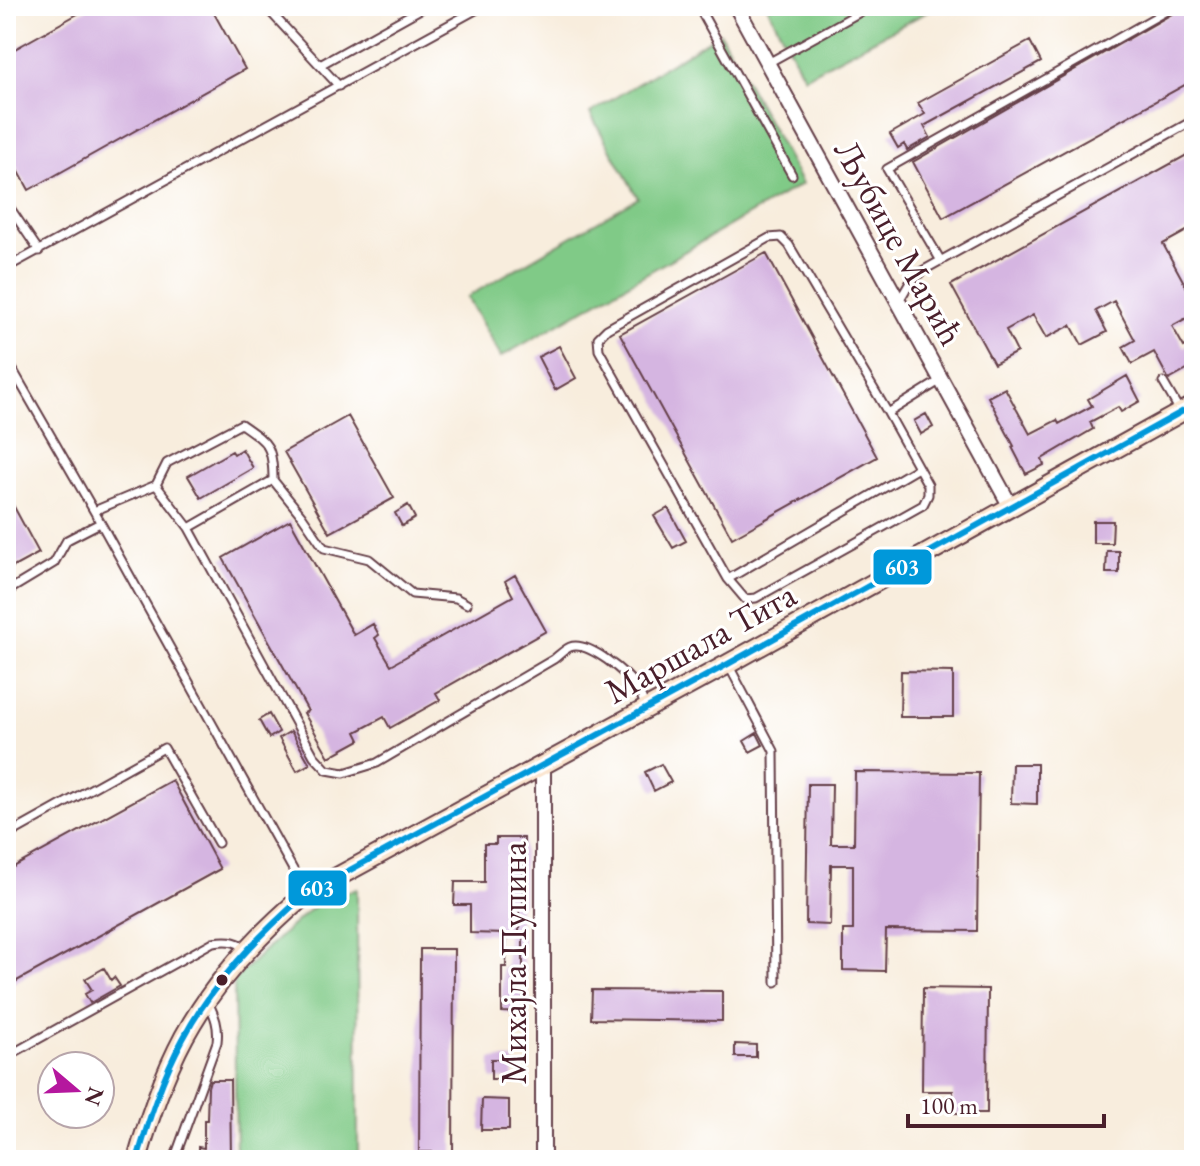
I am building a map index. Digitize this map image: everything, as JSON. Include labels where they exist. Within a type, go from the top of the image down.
[{"type":"main road","name":"Маршала Тита","points":[[137,1160],[165,1079],[191,1024],[248,949],[306,894],[728,664],[1187,408]]},
{"type":"street","name":"Љубице Марић","points":[[736,6],[1011,507]]},
{"type":"street","name":"Михајла Пупина","points":[[543,765],[543,1160]]},
{"type":"lane","points":[[265,6],[339,86]]},
{"type":"lane","points":[[320,65],[426,6]]},
{"type":"lane","points":[[6,268],[483,6]]},
{"type":"lane","points":[[698,6],[792,175]]},
{"type":"lane","points":[[768,63],[871,6]]},
{"type":"lane","points":[[941,261],[887,169],[1175,6]]},
{"type":"lane","points":[[899,301],[909,284],[922,271],[1194,120]]},
{"type":"lane","points":[[6,202],[39,251]]},
{"type":"lane","points":[[781,237],[789,245],[918,468],[928,485],[928,495],[923,505],[756,598],[745,599],[728,579],[599,350],[598,338],[607,329],[769,238],[781,237]]},
{"type":"lane","points":[[6,358],[306,894]]},
{"type":"lane","points":[[888,413],[941,380]]},
{"type":"lane","points":[[1163,382],[1187,408]]},
{"type":"lane","points":[[94,511],[156,485],[167,463],[241,424],[267,443],[273,461],[273,480],[324,548],[369,559],[412,594],[456,598],[467,604]]},
{"type":"lane","points":[[728,579],[918,468]]},
{"type":"lane","points":[[189,528],[273,480]]},
{"type":"lane","points":[[156,485],[189,528],[314,756],[327,770],[344,773],[377,763],[570,647],[582,646],[595,652],[625,674],[639,689],[646,708]]},
{"type":"lane","points":[[6,592],[54,563],[67,540],[100,523]]},
{"type":"lane","points":[[728,664],[774,751],[776,982]]},
{"type":"lane","points":[[6,836],[164,748],[218,843]]},
{"type":"lane","points":[[6,1057],[213,942],[237,942],[248,949]]},
{"type":"lane","points":[[174,1160],[217,1042],[218,1029],[207,1000]]},
{"type":"green space","points":[[767,6],[938,6],[804,77]]},
{"type":"green space","points":[[720,33],[802,184],[501,357],[467,297],[638,198],[590,113]]},
{"type":"green space","points":[[344,887],[347,892],[357,888],[358,1160],[236,1160],[234,980],[309,910]]},
{"type":"building","points":[[92,6],[210,6],[245,69],[29,190],[6,148],[6,54]]},
{"type":"building","points":[[1186,6],[1194,6],[1194,80],[943,218],[913,162]]},
{"type":"building","points":[[1030,41],[1041,62],[924,126],[930,137],[907,150],[904,144],[898,148],[890,134],[925,114],[918,103]]},
{"type":"building","points":[[1194,151],[1194,227],[1163,244],[1194,301],[1194,314],[1172,326],[1184,347],[1194,341],[1194,366],[1169,380],[1154,352],[1132,364],[1123,347],[1135,340],[1114,301],[1096,311],[1107,332],[1082,345],[1071,325],[1046,338],[1033,315],[1006,330],[1017,352],[994,364],[951,285]]},
{"type":"building","points":[[766,253],[877,457],[732,538],[620,334]]},
{"type":"building","points":[[559,346],[576,378],[555,390],[538,357]]},
{"type":"building","points":[[1127,376],[1140,401],[1121,412],[1118,407],[1090,422],[1093,429],[1042,459],[1044,465],[1026,474],[988,397],[1005,388],[1030,434],[1057,420],[1059,424],[1092,406],[1088,399]]},
{"type":"building","points":[[926,414],[933,427],[921,434],[914,421]]},
{"type":"building","points":[[348,416],[394,498],[330,533],[284,452]]},
{"type":"building","points":[[242,449],[253,468],[201,498],[188,476],[232,451],[234,454]]},
{"type":"building","points":[[6,492],[39,553],[6,571]]},
{"type":"building","points":[[408,505],[415,518],[402,526],[395,513]]},
{"type":"building","points":[[668,508],[686,541],[673,548],[654,516]]},
{"type":"building","points":[[290,520],[354,635],[373,624],[379,635],[375,638],[391,665],[513,596],[505,581],[515,575],[546,631],[436,693],[440,700],[390,728],[384,717],[356,732],[360,740],[329,757],[304,713],[308,711],[223,558]]},
{"type":"building","points":[[1093,521],[1113,521],[1112,543],[1093,543]]},
{"type":"building","points":[[1107,551],[1119,551],[1119,573],[1106,573]]},
{"type":"building","points":[[901,671],[953,672],[953,717],[900,717]]},
{"type":"building","points":[[269,714],[279,732],[269,738],[259,720]]},
{"type":"building","points":[[291,731],[310,764],[297,771],[279,738]]},
{"type":"building","points":[[757,733],[763,745],[750,752],[744,741]]},
{"type":"building","points":[[661,764],[671,782],[654,791],[645,772]]},
{"type":"building","points":[[1012,764],[1037,764],[1037,804],[1011,803]]},
{"type":"building","points":[[855,772],[979,773],[977,931],[886,930],[885,971],[843,970],[843,930],[853,930],[853,865],[831,865],[830,925],[806,924],[808,784],[832,784],[831,844],[854,844]]},
{"type":"building","points":[[172,780],[220,869],[6,987],[6,871]]},
{"type":"building","points":[[496,838],[524,838],[523,905],[519,905],[519,936],[523,936],[525,967],[522,1013],[502,1012],[502,967],[506,967],[507,934],[470,933],[470,905],[454,905],[455,882],[484,882],[484,844],[496,844]]},
{"type":"building","points":[[420,949],[454,949],[453,1160],[442,1160],[442,1152],[419,1152]]},
{"type":"building","points":[[104,968],[111,980],[114,977],[120,986],[90,1003],[85,994],[92,990],[85,979]]},
{"type":"building","points":[[923,988],[988,989],[987,1113],[953,1113],[953,1091],[922,1091]]},
{"type":"building","points":[[592,990],[722,991],[722,1021],[591,1019]]},
{"type":"building","points":[[735,1044],[756,1045],[756,1057],[735,1057]]},
{"type":"building","points":[[491,1059],[514,1059],[513,1079],[491,1079]]},
{"type":"building","points":[[210,1080],[230,1080],[231,1160],[198,1160],[198,1147],[204,1148],[204,1120],[207,1120]]},
{"type":"building","points":[[482,1099],[509,1100],[509,1130],[481,1130]]},
{"type":"transit line","name":"603","points":[[137,1160],[162,1083],[195,1018],[238,961],[306,894],[1194,405]]}]
